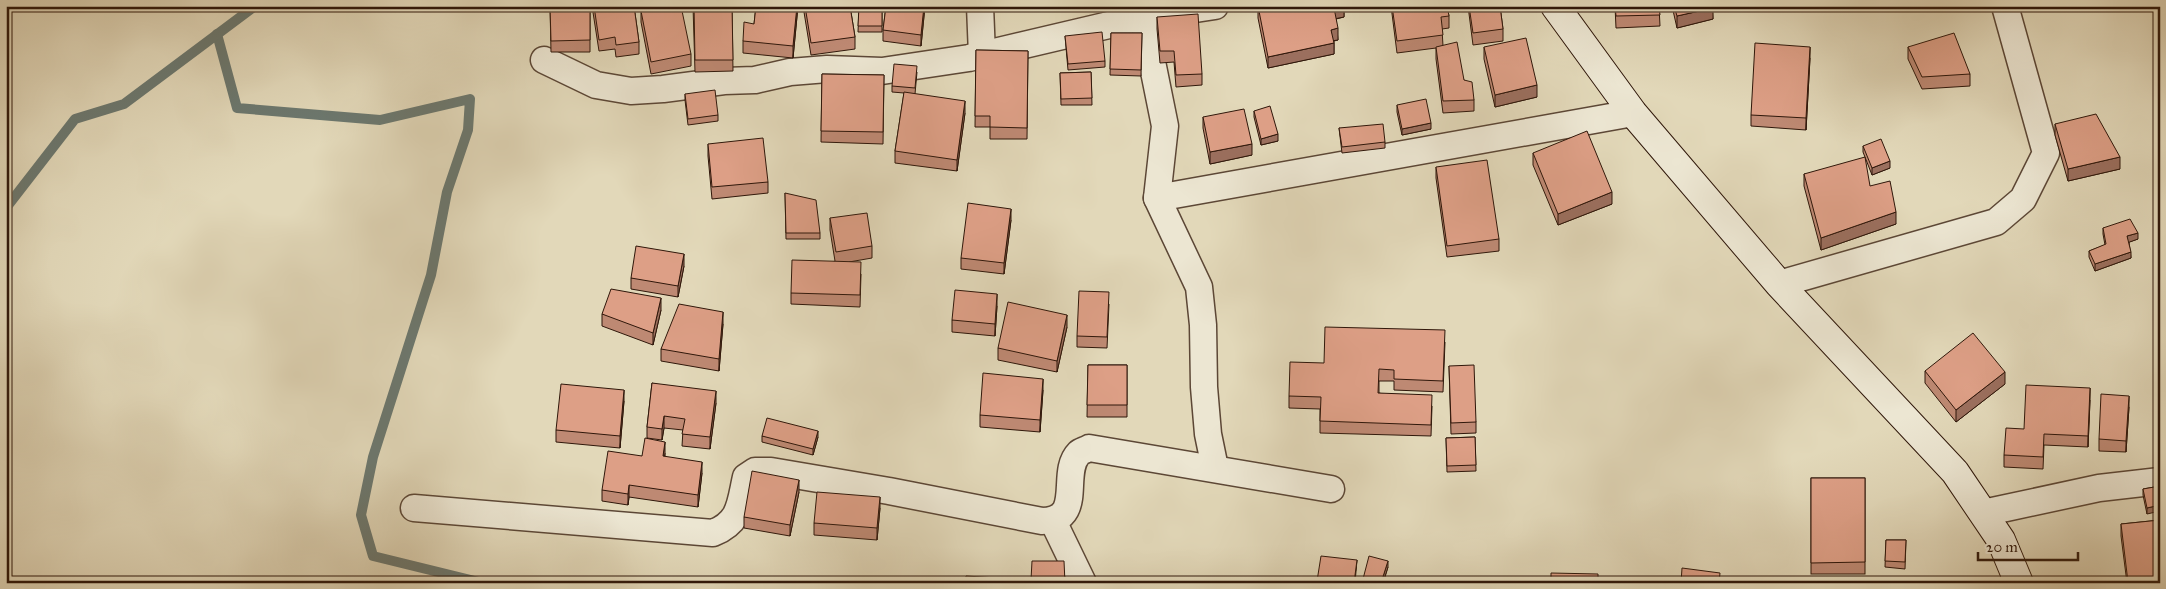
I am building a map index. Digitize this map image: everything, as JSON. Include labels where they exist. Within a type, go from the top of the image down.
[{"type":"main road","points":[[1555,6],[1633,113],[1779,284],[1955,472],[2001,540],[2019,583]]},
{"type":"street","points":[[980,6],[982,55]]},
{"type":"street","points":[[544,60],[596,85],[631,91],[724,81],[755,80],[790,72],[882,70],[982,55],[1143,17],[1216,6]]},
{"type":"street","points":[[1779,284],[1996,222],[2023,200],[2046,152],[2005,6]]},
{"type":"street","points":[[1143,17],[1165,126],[1157,198],[1199,288],[1203,325],[1204,387],[1208,434],[1215,468]]},
{"type":"street","points":[[1157,198],[1633,113]]},
{"type":"street","points":[[414,508],[713,533],[725,528],[732,522],[738,512],[746,476],[755,471],[771,470],[889,491],[1042,522],[1053,521],[1062,517],[1067,508],[1074,462],[1079,453],[1089,448],[1331,489]]},
{"type":"street","points":[[1983,513],[2099,488],[2160,481]]},
{"type":"street","points":[[1053,521],[1083,583]]},
{"type":"building","points":[[550,6],[590,6],[590,40],[551,41]]},
{"type":"building","points":[[594,6],[634,6],[639,42],[616,45],[615,37],[599,40]]},
{"type":"building","points":[[663,6],[681,6],[691,54],[651,62],[641,11]]},
{"type":"building","points":[[694,6],[732,6],[733,60],[695,60]]},
{"type":"building","points":[[756,6],[797,6],[793,46],[743,41],[744,22],[754,24]]},
{"type":"building","points":[[805,6],[850,6],[855,37],[811,43]]},
{"type":"building","points":[[859,6],[882,6],[882,26],[858,26]]},
{"type":"building","points":[[886,6],[924,6],[921,35],[883,30]]},
{"type":"building","points":[[1258,6],[1341,6],[1334,8],[1338,28],[1331,30],[1334,43],[1268,57]]},
{"type":"building","points":[[1392,6],[1447,6],[1449,16],[1441,17],[1443,35],[1397,41]]},
{"type":"building","points":[[1469,6],[1500,6],[1503,29],[1473,33]]},
{"type":"building","points":[[1615,6],[1659,6],[1660,15],[1616,16]]},
{"type":"building","points":[[1674,6],[1712,6],[1713,8],[1677,16]]},
{"type":"building","points":[[1198,14],[1202,74],[1176,75],[1174,51],[1160,51],[1157,17]]},
{"type":"building","points":[[1102,32],[1105,61],[1068,64],[1065,36]]},
{"type":"building","points":[[1111,33],[1142,33],[1141,70],[1110,69]]},
{"type":"building","points":[[1954,33],[1970,74],[1922,77],[1908,47]]},
{"type":"building","points":[[1526,38],[1537,85],[1495,95],[1484,47]]},
{"type":"building","points":[[1457,42],[1464,80],[1472,82],[1474,100],[1443,101],[1436,47]]},
{"type":"building","points":[[1755,43],[1810,47],[1806,118],[1751,115]]},
{"type":"building","points":[[976,50],[1028,51],[1027,128],[990,127],[990,116],[975,116]]},
{"type":"building","points":[[894,64],[917,66],[915,88],[892,86]]},
{"type":"building","points":[[1091,72],[1092,98],[1061,99],[1060,73]]},
{"type":"building","points":[[822,74],[884,75],[883,132],[821,131]]},
{"type":"building","points":[[715,90],[718,115],[688,119],[685,94]]},
{"type":"building","points":[[904,92],[965,101],[957,160],[895,151]]},
{"type":"building","points":[[1426,99],[1431,123],[1402,129],[1397,105]]},
{"type":"building","points":[[1270,106],[1278,134],[1261,139],[1254,111]]},
{"type":"building","points":[[1244,109],[1252,144],[1210,152],[1203,117]]},
{"type":"building","points":[[2096,114],[2120,157],[2068,169],[2055,124]]},
{"type":"building","points":[[1383,124],[1385,142],[1342,147],[1339,128]]},
{"type":"building","points":[[1587,131],[1612,192],[1558,214],[1533,153]]},
{"type":"building","points":[[763,138],[768,182],[712,187],[708,144]]},
{"type":"building","points":[[1881,139],[1890,161],[1872,168],[1863,146]]},
{"type":"building","points":[[1865,157],[1870,186],[1890,181],[1896,212],[1821,238],[1804,174]]},
{"type":"building","points":[[1487,160],[1499,239],[1447,246],[1436,167]]},
{"type":"building","points":[[785,193],[816,200],[820,233],[786,233]]},
{"type":"building","points":[[968,203],[1011,209],[1004,263],[961,258]]},
{"type":"building","points":[[867,213],[872,246],[836,252],[830,218]]},
{"type":"building","points":[[2130,219],[2138,233],[2127,236],[2131,252],[2095,264],[2089,251],[2106,244],[2103,228]]},
{"type":"building","points":[[636,246],[684,254],[678,286],[631,278]]},
{"type":"building","points":[[792,260],[861,262],[860,295],[791,293]]},
{"type":"building","points":[[611,289],[661,298],[653,333],[602,314]]},
{"type":"building","points":[[955,290],[997,294],[995,324],[952,320]]},
{"type":"building","points":[[1079,291],[1109,292],[1107,337],[1077,336]]},
{"type":"building","points":[[1008,302],[1067,315],[1057,361],[998,348]]},
{"type":"building","points":[[679,304],[723,312],[719,359],[661,349]]},
{"type":"building","points":[[1325,327],[1445,330],[1443,381],[1394,379],[1394,370],[1379,369],[1378,393],[1432,395],[1431,425],[1320,421],[1321,397],[1289,396],[1290,362],[1324,363]]},
{"type":"building","points":[[1973,333],[2005,372],[1956,410],[1925,371]]},
{"type":"building","points":[[1088,365],[1127,365],[1127,405],[1087,405]]},
{"type":"building","points":[[1474,365],[1476,422],[1451,423],[1449,366]]},
{"type":"building","points":[[983,373],[1043,379],[1040,420],[980,415]]},
{"type":"building","points":[[652,383],[716,391],[710,437],[682,434],[685,419],[664,416],[662,429],[647,427]]},
{"type":"building","points":[[561,384],[624,390],[620,436],[556,430]]},
{"type":"building","points":[[2026,385],[2090,388],[2088,436],[2044,434],[2043,457],[2004,455],[2006,428],[2024,429]]},
{"type":"building","points":[[2101,394],[2129,396],[2126,441],[2099,439]]},
{"type":"building","points":[[767,418],[818,431],[813,449],[762,436]]},
{"type":"building","points":[[1475,437],[1476,465],[1447,466],[1446,438]]},
{"type":"building","points":[[645,438],[665,442],[663,456],[702,462],[698,495],[629,485],[628,494],[602,490],[608,451],[642,456]]},
{"type":"building","points":[[752,471],[799,480],[790,525],[744,517]]},
{"type":"building","points":[[1811,478],[1865,478],[1865,562],[1811,563]]},
{"type":"building","points":[[2160,486],[2160,505],[2147,508],[2143,489]]},
{"type":"building","points":[[817,492],[880,497],[877,528],[814,523]]},
{"type":"building","points":[[2160,520],[2160,578],[2128,582],[2121,524]]},
{"type":"building","points":[[1886,540],[1906,540],[1905,562],[1885,561]]},
{"type":"building","points":[[1321,556],[1357,560],[1354,583],[1317,581]]},
{"type":"building","points":[[1369,556],[1388,561],[1381,583],[1363,579]]},
{"type":"building","points":[[1032,561],[1064,561],[1065,583],[1019,583],[1019,581],[1031,580]]},
{"type":"building","points":[[1682,568],[1720,573],[1719,583],[1681,583]]},
{"type":"building","points":[[1551,573],[1598,574],[1598,583],[1551,583]]},
{"type":"building","points":[[966,576],[1013,579],[1013,583],[965,583]]},
{"type":"waterway","points":[[6,208],[75,119],[124,104],[255,6]]},
{"type":"waterway","points":[[217,34],[237,108],[380,120],[470,99],[468,130],[447,192],[431,275],[373,457],[361,515],[373,556],[483,583]]}]
